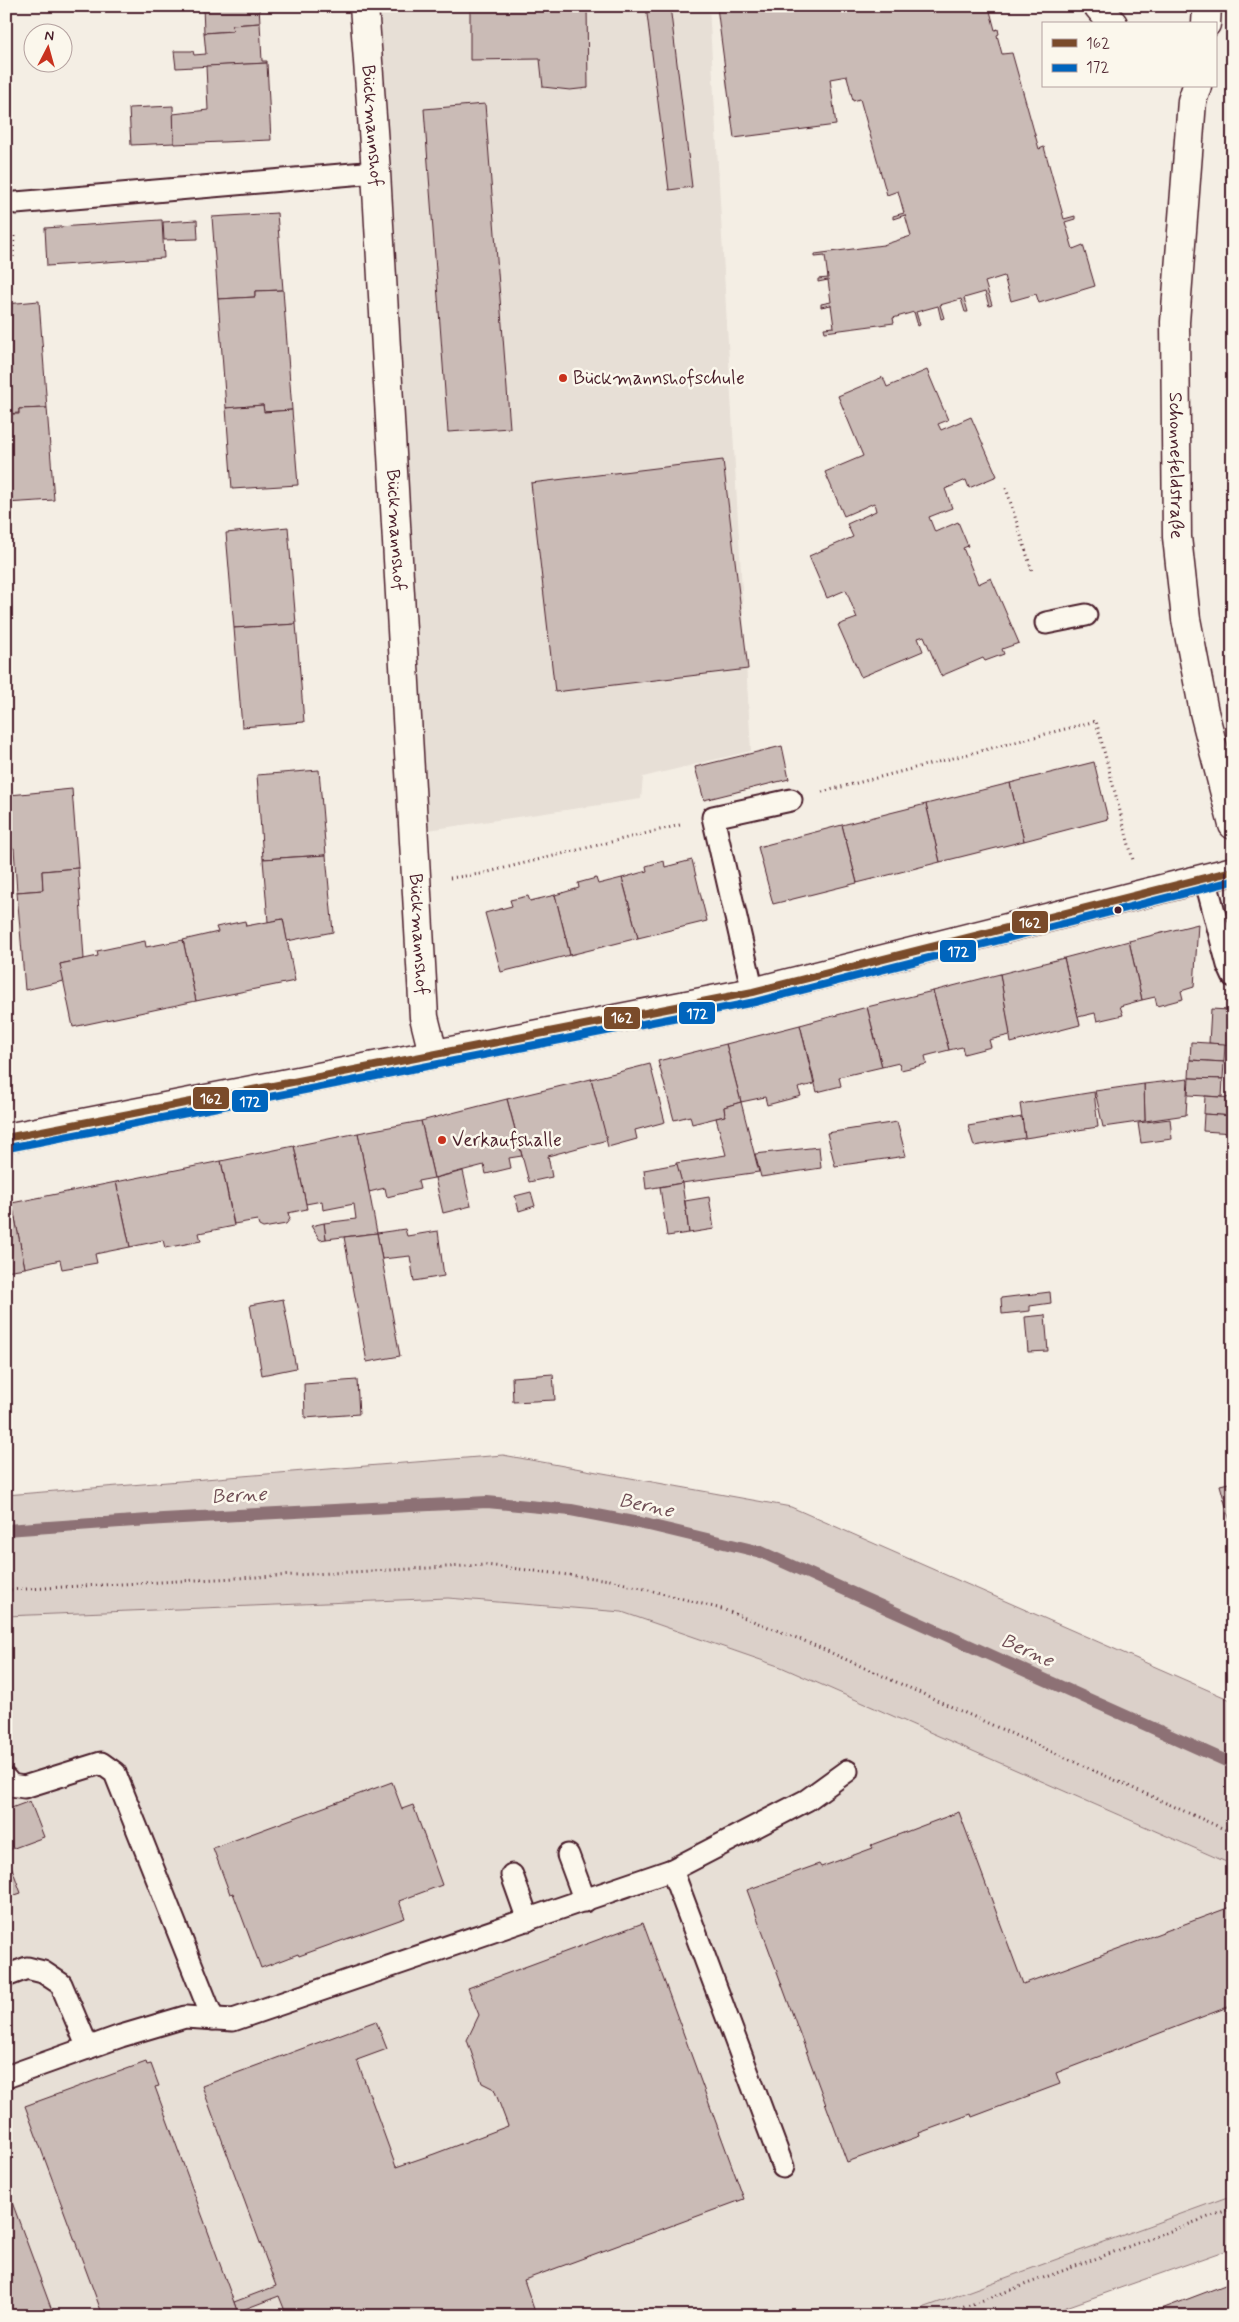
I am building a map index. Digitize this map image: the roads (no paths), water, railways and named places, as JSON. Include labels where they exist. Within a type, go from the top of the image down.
[{"type":"street","name":"Bückmannshof","points":[[364,6],[376,172],[415,882],[424,1017],[433,1053]]},
{"type":"street","points":[[1098,6],[1111,22]]},
{"type":"street","points":[[1206,22],[1207,6]]},
{"type":"street","name":"Schonnefeldstraße","points":[[1188,91],[1174,322],[1177,538],[1186,619],[1204,712],[1233,825]]},
{"type":"street","points":[[6,1138],[433,1053],[753,992],[1233,871]]},
{"type":"lane","points":[[16,203],[376,172]]},
{"type":"lane","points":[[1046,623],[1086,615]]},
{"type":"lane","points":[[753,992],[713,817],[791,800]]},
{"type":"lane","points":[[1205,878],[1228,965],[1233,976]]},
{"type":"lane","points":[[6,1779],[11,1785],[24,1787],[101,1763],[114,1773],[213,2019]]},
{"type":"lane","points":[[6,2077],[185,2016],[233,2020],[672,1870],[807,1800],[846,1771]]},
{"type":"lane","points":[[568,1855],[585,1901]]},
{"type":"lane","points":[[672,1870],[783,2167]]},
{"type":"lane","points":[[512,1876],[528,1920]]},
{"type":"lane","points":[[6,1976],[27,1968],[42,1972],[61,1984],[88,2048]]},
{"type":"waterway","name":"Berne","points":[[6,1530],[163,1519],[487,1502],[571,1510],[649,1525],[761,1552],[1233,1764]]},
{"type":"place","name":"Bückmannshofschule","points":[[563,378]]},
{"type":"place","name":"Verkaufshalle","points":[[442,1140]]}]
